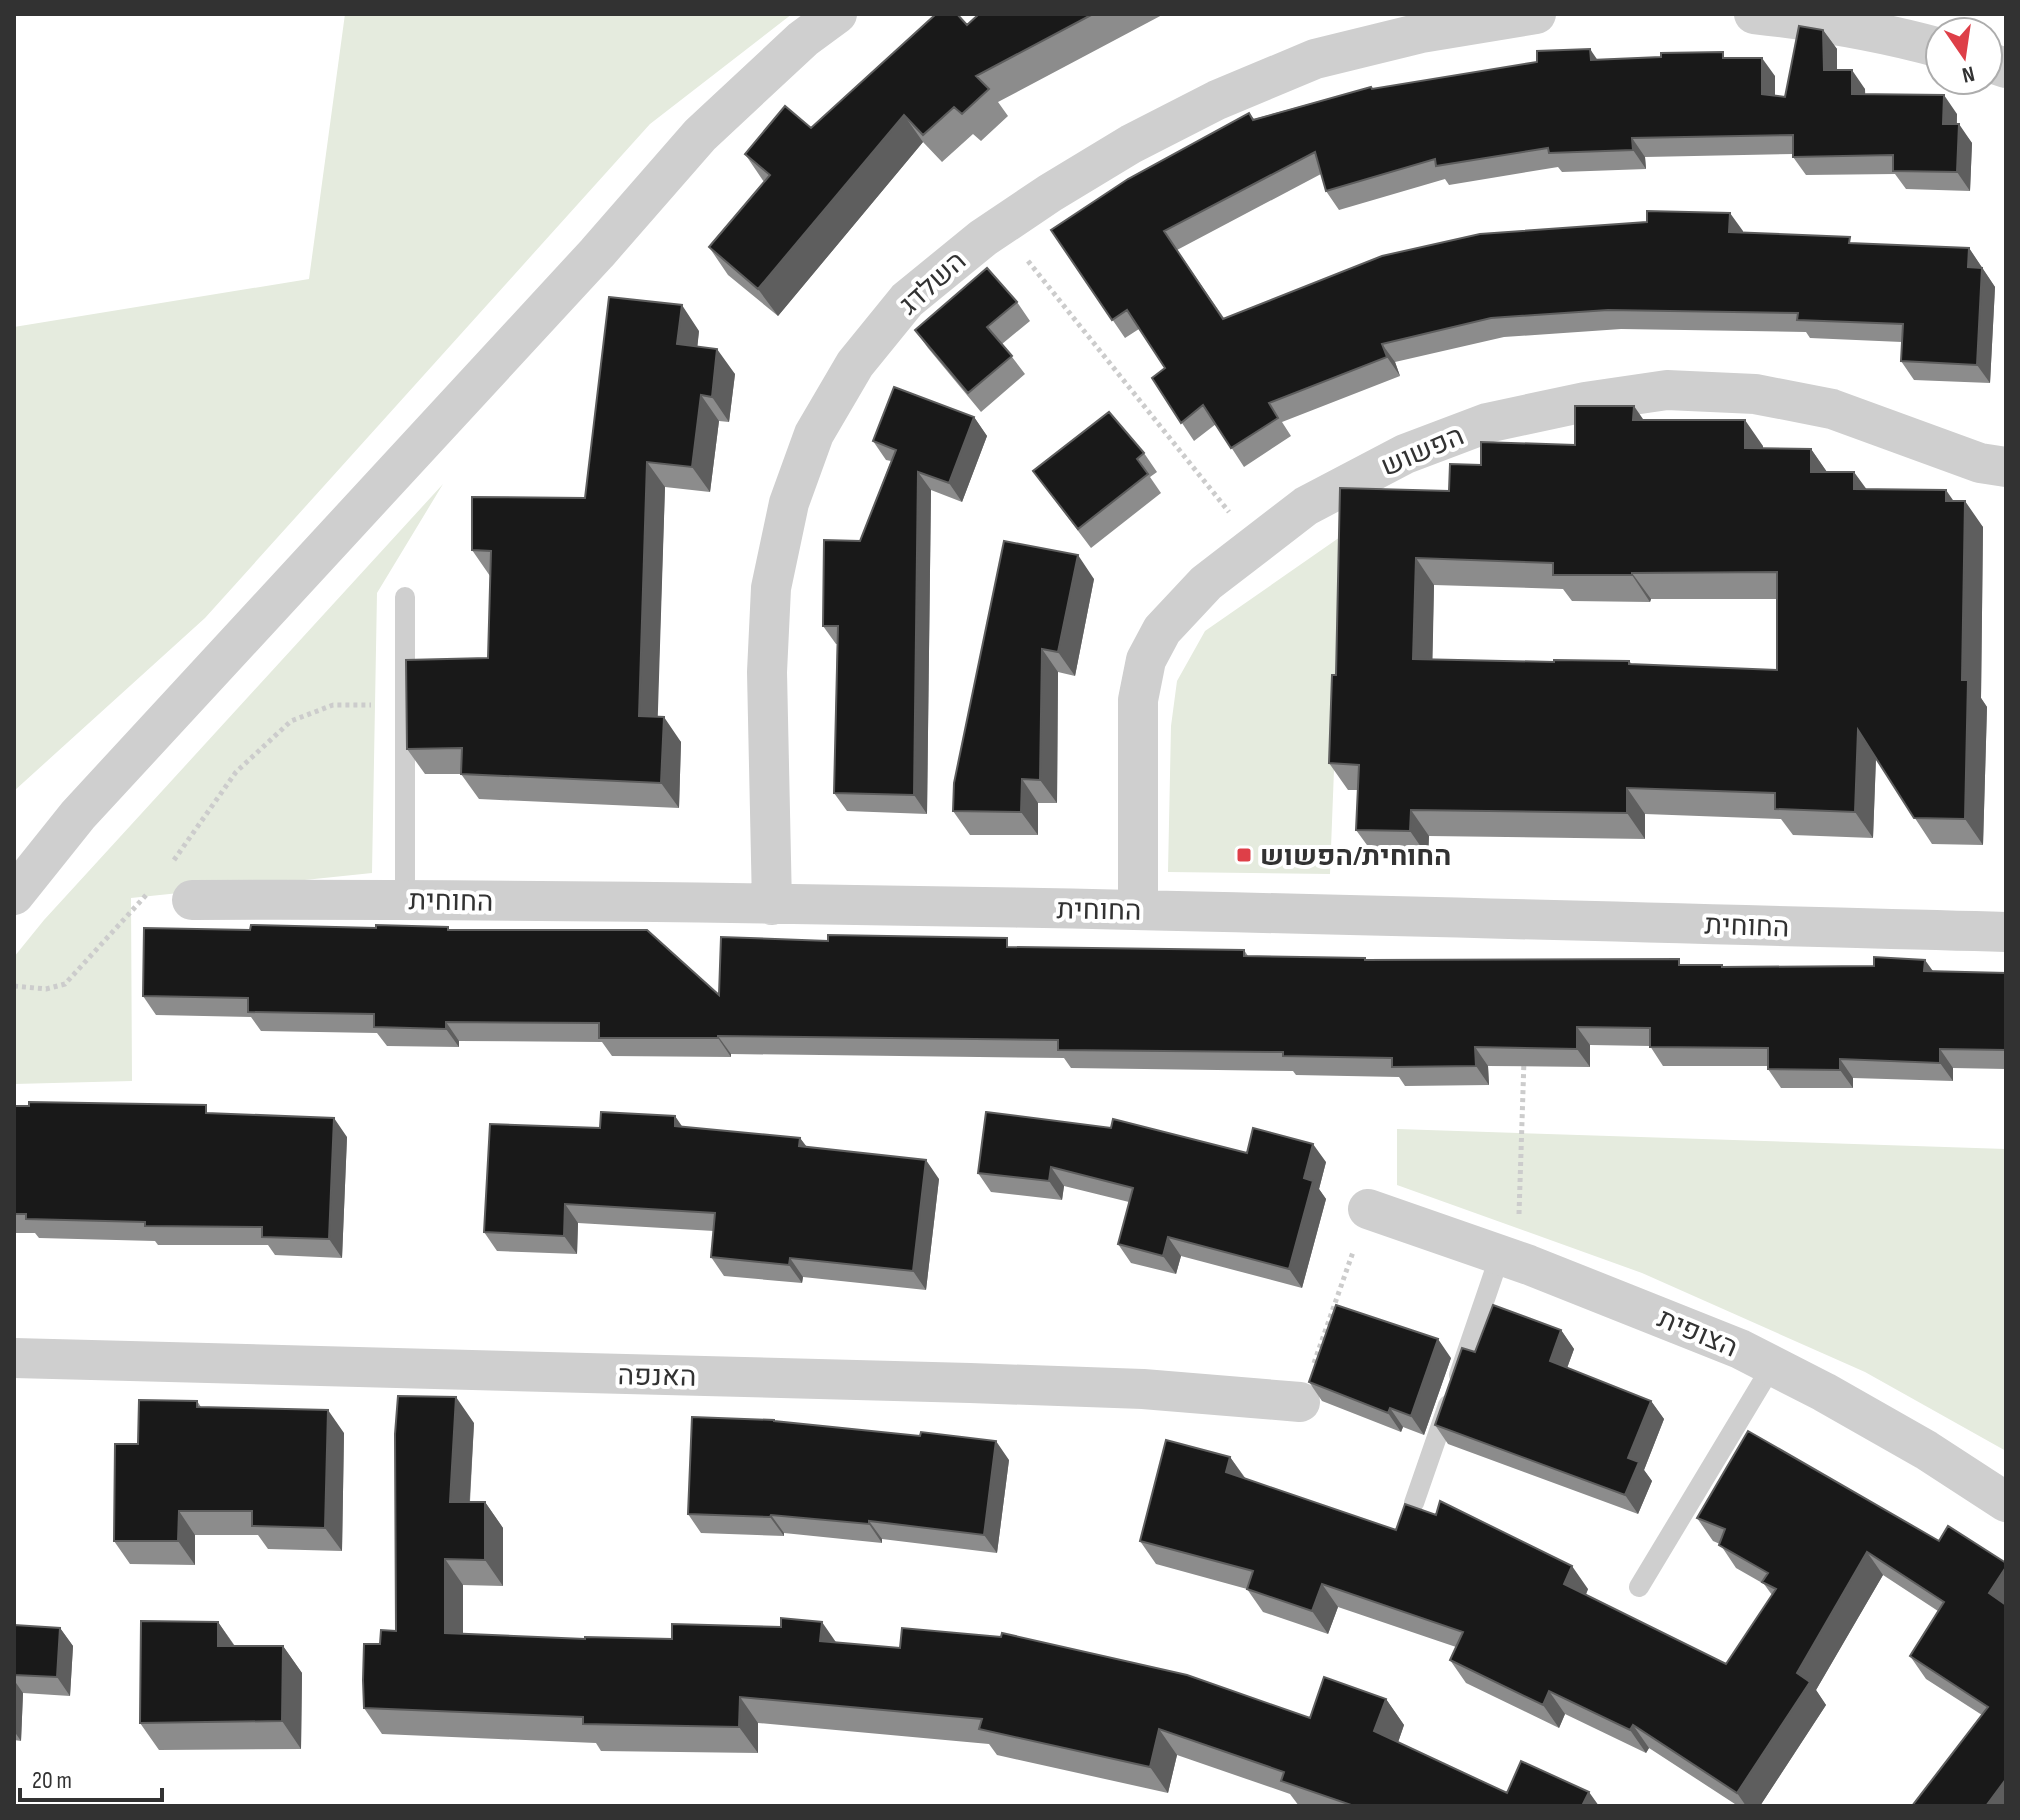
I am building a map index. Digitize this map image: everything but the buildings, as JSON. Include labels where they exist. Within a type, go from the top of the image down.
[{"type":"street","points":[[14,895],[78,815],[597,253],[700,135],[803,39],[837,14]]},
{"type":"street","name":"השלדג","points":[[772,905],[767,672],[771,588],[789,503],[814,434],[855,364],[907,300],[1000,226],[1131,144],[1217,100],[1315,59],[1421,33],[1536,14]]},
{"type":"street","points":[[1754,14],[1815,21],[1924,44]]},
{"type":"street","name":"הפשוש","points":[[1138,909],[1138,700],[1146,660],[1162,630],[1206,583],[1306,506],[1405,454],[1487,423],[1585,402],[1667,390],[1755,394],[1832,409],[1980,463],[2006,467]]},
{"type":"street","points":[[14,861],[78,815]]},
{"type":"street","name":"החוחית","points":[[192,900],[1138,909],[2006,932]]},
{"type":"street","name":"הצופית","points":[[1368,1209],[1509,1258],[1740,1349],[1926,1450],[2006,1502]]},
{"type":"street","name":"האנפה","points":[[14,1358],[986,1383],[1143,1389],[1300,1402]]},
{"type":"lane","points":[[405,597],[405,900]]},
{"type":"lane","points":[[1414,1503],[1509,1258]]},
{"type":"lane","points":[[1639,1587],[1772,1366]]},
{"type":"path","points":[[1000,226],[1256,546]]},
{"type":"path","points":[[165,872],[236,772],[291,721],[333,705],[405,705]]},
{"type":"path","points":[[14,986],[46,989],[65,984],[150,891]]},
{"type":"path","points":[[1509,1258],[1524,1059]]},
{"type":"path","points":[[1300,1402],[1368,1209]]},
{"type":"shaded area","points":[[345,14],[792,14],[650,124],[205,618],[14,791],[14,327],[309,279]]},
{"type":"shaded area","points":[[443,484],[377,593],[372,873],[131,898],[132,1081],[14,1084],[14,957],[44,920]]},
{"type":"shaded area","points":[[1343,535],[1330,874],[1168,872],[1171,726],[1177,681],[1205,631]]},
{"type":"shaded area","points":[[1397,1129],[2006,1149],[2006,1451],[1865,1372],[1642,1273],[1397,1185]]},
{"type":"place","name":"החוחית/הפשוש","points":[[1244,855]]}]
